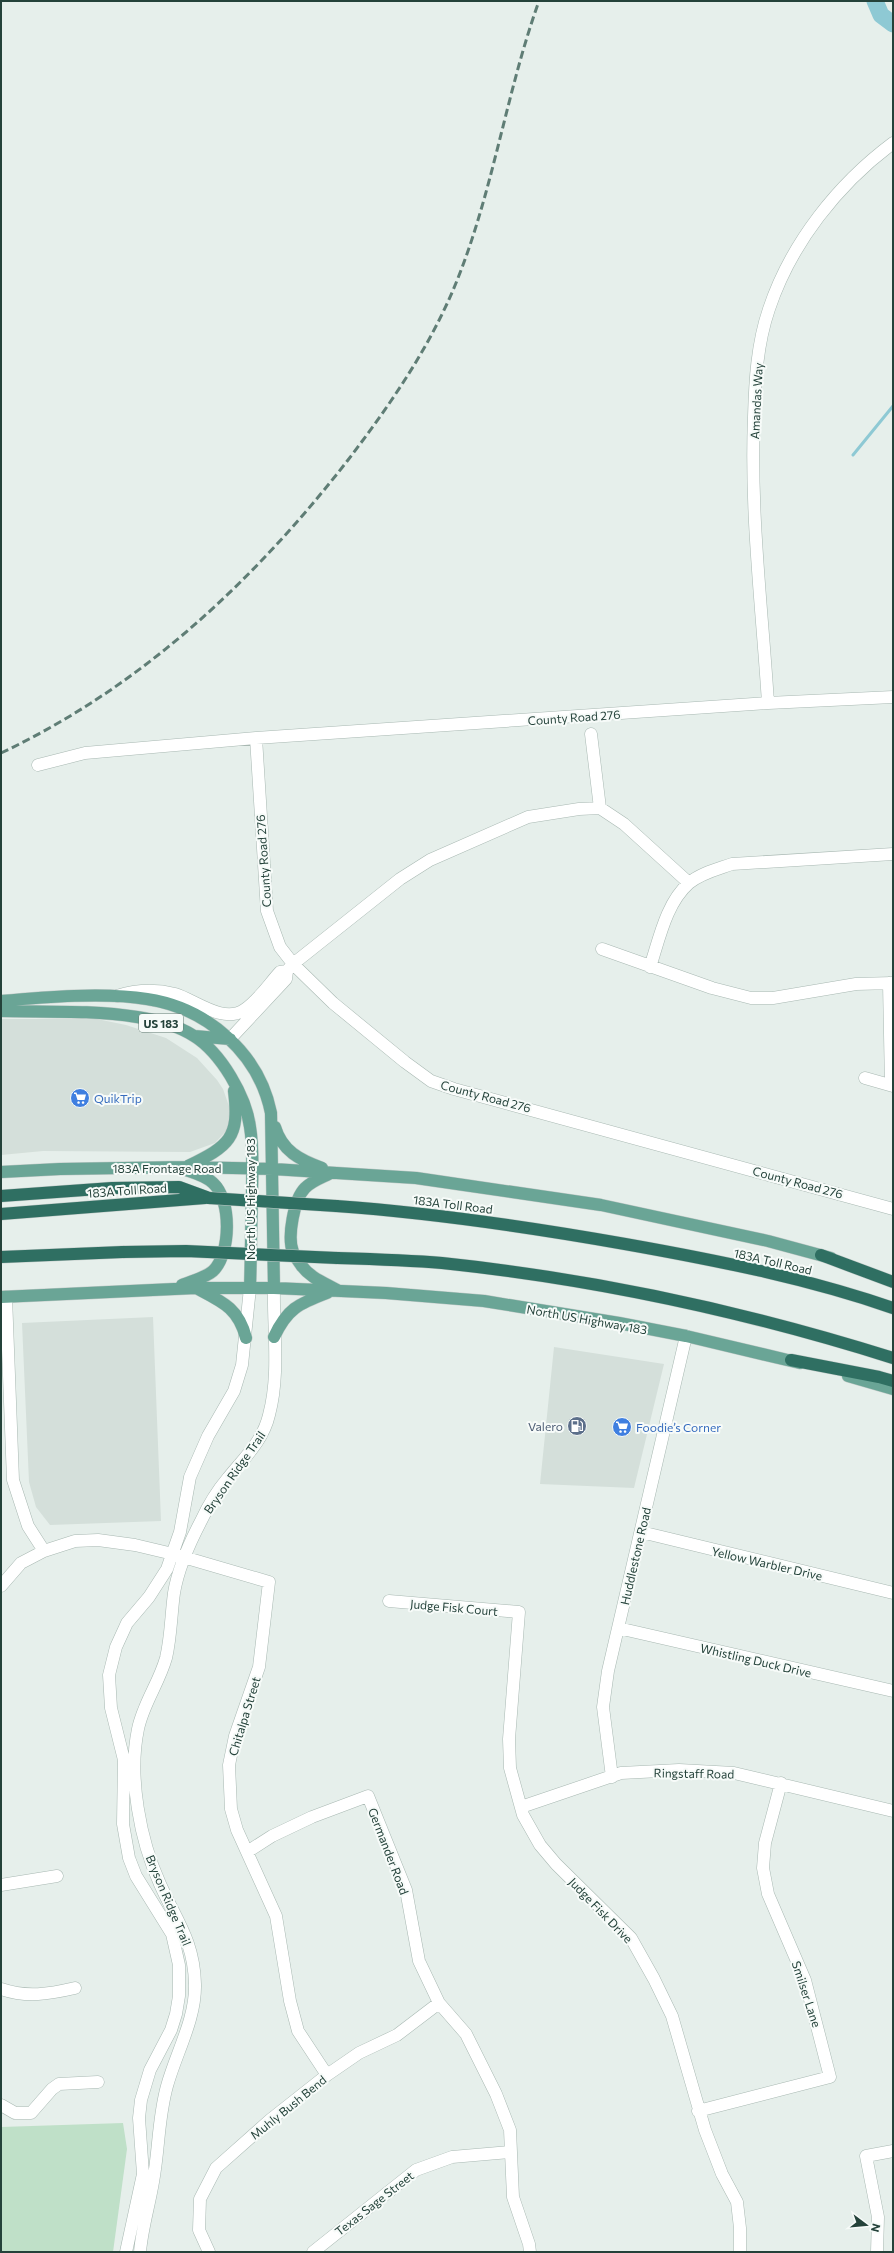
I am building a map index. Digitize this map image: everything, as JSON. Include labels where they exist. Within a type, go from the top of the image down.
[{"type":"highway","points":[[1,1196],[112,1188],[179,1187],[209,1198]]},
{"type":"highway","name":"183A Toll Road","points":[[1,1214],[209,1198],[336,1206],[437,1215],[522,1227],[691,1256],[849,1293],[893,1308]]},
{"type":"highway","points":[[1,1258],[123,1252],[186,1251],[441,1263],[547,1277],[667,1299],[819,1335],[893,1358]]},
{"type":"highway","points":[[821,1255],[893,1282]]},
{"type":"highway","points":[[790,1360],[893,1381]]},
{"type":"main road","name":"North US Highway 183","points":[[1,1001],[33,998],[117,996],[158,1001],[189,1012],[205,1020],[230,1039],[248,1060],[260,1080],[269,1101],[272,1120],[274,1288]]},
{"type":"main road","name":"North US Highway 183","points":[[1,1011],[98,1013],[132,1016],[160,1023],[193,1035],[220,1062],[242,1097],[250,1127],[252,1168],[250,1288],[335,1291],[484,1302],[686,1336],[790,1360],[893,1389]]},
{"type":"main road","points":[[193,1035],[230,1039]]},
{"type":"main road","points":[[182,1167],[220,1148],[233,1131],[236,1114],[233,1082]]},
{"type":"main road","name":"US 183","points":[[272,1120],[280,1140],[296,1157],[332,1173],[416,1178],[601,1205],[688,1223],[821,1255],[893,1277]]},
{"type":"main road","points":[[173,1288],[211,1272],[223,1256],[225,1245],[225,1207],[219,1191],[214,1183],[182,1167]]},
{"type":"main road","name":"183A Frontage Road","points":[[1,1172],[60,1169],[182,1167],[252,1168],[332,1173]]},
{"type":"main road","points":[[332,1173],[313,1181],[304,1188],[296,1201],[291,1225],[292,1251],[302,1266],[312,1277],[335,1291]]},
{"type":"main road","points":[[3,1297],[173,1288],[250,1288]]},
{"type":"main road","points":[[196,1288],[229,1306],[241,1321],[246,1338]]},
{"type":"main road","points":[[274,1338],[282,1319],[290,1310],[335,1291]]},
{"type":"street","name":"Amandas Way","points":[[768,703],[754,499],[753,459],[756,366],[768,311],[784,273],[814,224],[860,169],[893,143]]},
{"type":"street","name":"County Road 276","points":[[38,765],[85,753],[256,738],[768,703],[893,697]]},
{"type":"street","points":[[591,734],[600,808]]},
{"type":"street","name":"County Road 276","points":[[256,738],[267,911],[280,947],[290,968],[405,1062],[431,1081],[893,1209]]},
{"type":"street","points":[[117,996],[134,991],[173,994],[218,1012],[233,1014],[247,1008],[280,972],[290,968],[400,879],[430,860],[528,817],[578,809],[600,808],[624,824],[689,883]]},
{"type":"street","points":[[650,967],[672,905],[689,883],[709,872],[732,864],[893,854]]},
{"type":"street","points":[[602,949],[712,988],[751,998],[773,998],[856,984],[891,983],[892,1086],[865,1078]]},
{"type":"street","points":[[230,1039],[286,979],[290,968]]},
{"type":"street","name":"Bryson Ridge Trail","points":[[126,2252],[143,2174],[139,2118],[141,2100],[150,2070],[171,2030],[176,2014],[179,1996],[179,1965],[172,1934],[136,1876],[129,1858],[123,1824],[124,1760],[111,1708],[110,1675],[116,1647],[126,1622],[149,1597],[167,1569],[180,1532],[190,1477],[208,1436],[234,1391],[242,1365],[250,1288]]},
{"type":"street","name":"Bryson Ridge Trail","points":[[140,2252],[141,2234],[153,2182],[162,2109],[167,2086],[191,2011],[194,1996],[194,1968],[187,1935],[161,1886],[152,1863],[141,1824],[136,1794],[138,1728],[166,1660],[171,1629],[174,1589],[200,1522],[212,1500],[263,1432],[269,1418],[275,1386],[274,1288]]},
{"type":"street","points":[[3,1297],[13,1480],[28,1526],[44,1551]]},
{"type":"street","name":"Huddlestone Road","points":[[612,1776],[603,1707],[618,1628],[686,1336]]},
{"type":"street","name":"Yellow Warbler Drive","points":[[641,1532],[893,1593]]},
{"type":"street","name":"Chitalpa Street","points":[[1,1586],[20,1563],[44,1551],[75,1541],[98,1540],[136,1545],[173,1554],[269,1582],[259,1667],[236,1736],[229,1765],[231,1810],[237,1830],[276,1916],[290,2001],[298,2031],[327,2075]]},
{"type":"street","name":"Judge Fisk Court","points":[[388,1601],[519,1612]]},
{"type":"street","name":"Judge Fisk Drive","points":[[519,1612],[509,1739],[510,1768],[521,1808],[540,1845],[580,1889],[631,1938],[672,2016],[698,2111],[722,2174],[736,2202],[740,2228],[740,2252]]},
{"type":"street","name":"Whistling Duck Drive","points":[[618,1628],[893,1691]]},
{"type":"street","name":"Ringstaff Road","points":[[521,1808],[621,1773],[680,1770],[734,1773],[893,1810]]},
{"type":"street","name":"Smilser Lane","points":[[698,2111],[830,2076],[805,1980],[768,1894],[763,1868],[765,1843],[781,1783]]},
{"type":"street","name":"Germander Road","points":[[247,1852],[272,1836],[312,1817],[368,1796],[406,1890],[419,1961],[439,2003],[466,2034],[496,2094],[510,2130],[513,2197],[529,2244],[530,2252]]},
{"type":"street","points":[[1,1885],[57,1876]]},
{"type":"street","points":[[1,1988],[17,1994],[43,1995],[75,1988]]},
{"type":"street","name":"Muhly Bush Bend","points":[[209,2252],[199,2230],[200,2199],[216,2168],[270,2120],[327,2075],[359,2053],[397,2035],[439,2003]]},
{"type":"street","points":[[1,2105],[15,2113],[31,2113],[52,2089],[60,2084],[98,2082]]},
{"type":"street","points":[[877,2252],[878,2217],[866,2156],[893,2151]]},
{"type":"street","name":"Texas Sage Street","points":[[313,2252],[416,2170],[452,2157],[510,2152]]},
{"type":"shaded area","points":[[1,1019],[97,1019],[126,1025],[166,1038],[197,1058],[223,1089],[230,1109],[227,1130],[215,1143],[190,1152],[43,1151],[1,1155]]},
{"type":"shaded area","points":[[153,1317],[161,1521],[50,1525],[36,1507],[29,1482],[22,1323]]},
{"type":"shaded area","points":[[554,1347],[664,1364],[634,1488],[540,1484]]},
{"type":"green space","points":[[123,2123],[127,2149],[113,2252],[1,2252],[1,2127]]},
{"type":"waterway","points":[[875,1],[881,15],[893,24]]},
{"type":"waterway","points":[[853,455],[893,406]]},
{"type":"railway","points":[[1,753],[52,726],[101,696],[148,663],[192,627],[274,548],[312,505],[379,418],[394,397],[421,353],[446,307],[456,283],[469,249],[480,213],[517,71],[539,1]]},
{"type":"place","name":"QuikTrip","points":[[80,1098]]},
{"type":"place","name":"Valero","points":[[577,1426]]},
{"type":"place","name":"Foodie’s Corner","points":[[622,1427]]}]
